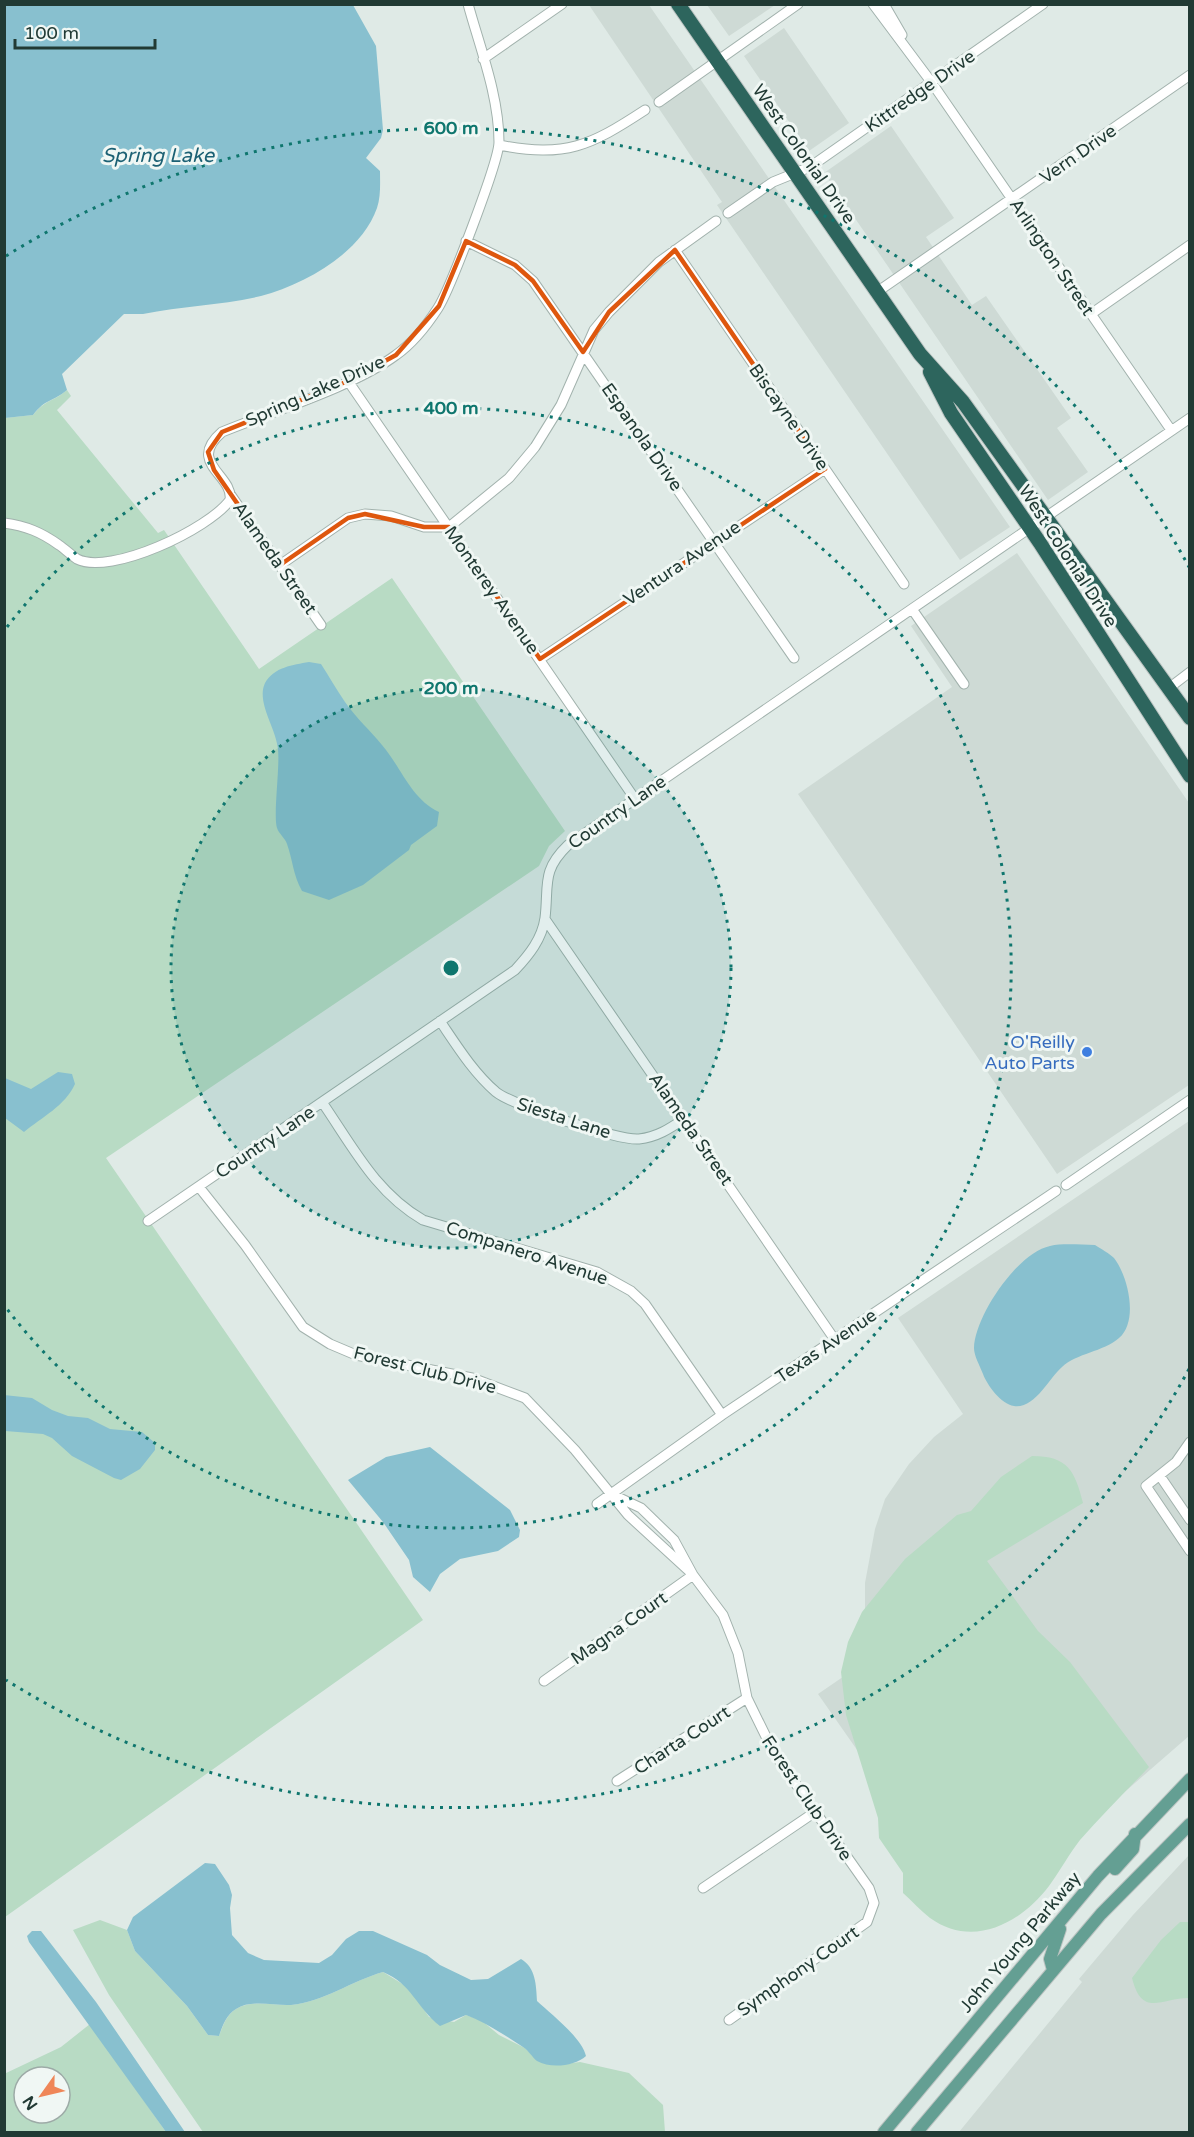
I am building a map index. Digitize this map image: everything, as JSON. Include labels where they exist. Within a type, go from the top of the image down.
[{"type":"highway","name":"West Colonial Drive","points":[[678,4],[920,354],[951,413],[1030,529],[1190,776]]},
{"type":"highway","name":"West Colonial Drive","points":[[920,354],[963,402],[1190,718]]},
{"type":"main road","name":"John Young Parkway","points":[[884,2133],[1135,1834],[1190,1779]]},
{"type":"main road","points":[[917,2133],[1107,1908],[1189,1823]]},
{"type":"main road","points":[[1053,1970],[1050,1959],[1060,1928],[1133,1850],[1135,1834]]},
{"type":"street","name":"Spring Lake Drive","points":[[229,492],[210,460],[208,452],[214,439],[222,432],[348,381],[396,355],[417,336],[439,306],[466,241],[499,144],[498,121],[468,4]]},
{"type":"street","points":[[483,59],[562,4]]},
{"type":"street","points":[[659,102],[798,4]]},
{"type":"street","name":"Arlington Street","points":[[873,4],[932,83],[1171,430]]},
{"type":"street","name":"Arlington Street","points":[[884,4],[932,83]]},
{"type":"street","name":"Kittredge Drive","points":[[728,213],[773,182],[810,167],[1043,4]]},
{"type":"street","name":"Vern Drive","points":[[877,292],[1190,75]]},
{"type":"street","points":[[499,144],[552,152],[578,147],[606,135],[645,110]]},
{"type":"street","points":[[280,565],[348,518],[365,514],[391,516],[424,528],[449,527],[509,478],[535,447],[561,405],[594,330],[609,312],[675,250],[716,221]]},
{"type":"street","name":"Espanola Drive","points":[[466,241],[515,265],[533,280],[794,658]]},
{"type":"street","points":[[1091,314],[1190,245]]},
{"type":"street","name":"Biscayne Drive","points":[[675,250],[904,584]]},
{"type":"street","name":"Monterey Avenue","points":[[348,381],[635,799]]},
{"type":"street","name":"Country Lane","points":[[148,1221],[515,970],[529,955],[540,937],[545,919],[545,883],[557,856],[635,799],[1190,418]]},
{"type":"street","name":"Ventura Avenue","points":[[540,659],[825,469]]},
{"type":"street","points":[[4,523],[22,525],[42,533],[77,559],[104,561],[152,550],[172,542],[226,505],[231,497],[229,492]]},
{"type":"street","name":"Alameda Street","points":[[229,492],[321,625]]},
{"type":"street","points":[[912,609],[964,684]]},
{"type":"street","points":[[1168,688],[1190,672]]},
{"type":"street","name":"Alameda Street","points":[[545,919],[835,1340]]},
{"type":"street","name":"Siesta Lane","points":[[440,1021],[476,1073],[498,1094],[522,1106],[637,1140],[662,1134],[684,1119]]},
{"type":"street","points":[[1066,1185],[1190,1100]]},
{"type":"street","name":"Companero Avenue","points":[[322,1102],[379,1186],[399,1206],[423,1220],[597,1272],[631,1291],[645,1304],[722,1415]]},
{"type":"street","name":"Forest Club Drive","points":[[199,1187],[245,1245],[303,1327],[330,1344],[356,1355],[472,1378],[525,1398],[568,1442],[628,1515],[693,1575]]},
{"type":"street","name":"Texas Avenue","points":[[597,1504],[722,1415],[1056,1191]]},
{"type":"street","points":[[1190,1442],[1176,1462],[1146,1486],[1190,1551]]},
{"type":"street","points":[[1160,1476],[1190,1520]]},
{"type":"street","name":"Forest Club Drive","points":[[611,1494],[641,1508],[674,1540],[693,1575],[723,1615],[738,1653],[747,1698],[774,1753],[869,1888],[874,1903],[867,1922]]},
{"type":"street","name":"Magna Court","points":[[544,1681],[693,1575]]},
{"type":"street","name":"Charta Court","points":[[617,1781],[747,1698]]},
{"type":"street","points":[[703,1888],[815,1812]]},
{"type":"street","name":"Symphony Court","points":[[729,2020],[867,1922]]},
{"type":"highlighted area","points":[[466,241],[515,265],[533,281],[583,352],[609,312],[675,250],[825,469],[540,659],[449,527],[424,527],[365,514],[348,518],[280,565],[214,470],[208,452],[222,432],[348,381],[396,355],[439,306]]},
{"type":"shaded area","points":[[589,5],[649,5],[1010,527],[960,560],[717,205],[722,202]]},
{"type":"shaded area","points":[[707,5],[775,5],[729,36]]},
{"type":"shaded area","points":[[784,28],[849,123],[809,151],[744,56]]},
{"type":"shaded area","points":[[891,126],[954,218],[926,237],[972,305],[986,296],[1071,418],[1057,428],[1088,472],[1048,500],[824,173]]},
{"type":"shaded area","points":[[1017,553],[1189,803],[1189,1085],[1057,1174],[798,794],[952,687],[911,626]]},
{"type":"shaded area","points":[[1189,1121],[1189,1736],[1120,1796],[980,1926],[818,1694],[872,1657],[865,1623],[865,1583],[875,1529],[885,1499],[909,1464],[934,1437],[963,1414],[898,1318]]},
{"type":"shaded area","points":[[1189,1855],[1189,2132],[959,2132],[1082,1982],[1079,1979],[1133,1915]]},
{"type":"green space","points":[[67,390],[71,396],[57,410],[158,533],[164,530],[259,669],[392,578],[565,831],[549,846],[539,866],[106,1158],[423,1620],[5,1917],[4,418],[33,415],[42,406]]},
{"type":"green space","points":[[1032,1456],[1062,1462],[1073,1474],[1083,1503],[987,1561],[1038,1631],[1070,1662],[1149,1767],[1080,1840],[1049,1886],[1025,1911],[995,1927],[979,1931],[963,1931],[946,1927],[930,1918],[903,1893],[903,1873],[879,1838],[878,1818],[846,1715],[841,1672],[848,1642],[862,1612],[905,1559],[957,1515],[971,1511],[1001,1477]]},
{"type":"green space","points":[[100,1920],[127,1930],[135,1951],[187,2006],[208,2035],[219,2036],[230,2014],[243,2006],[303,2003],[383,1972],[409,1988],[429,2017],[454,2022],[466,2015],[481,2020],[499,2035],[525,2048],[538,2061],[565,2064],[580,2062],[629,2073],[663,2105],[665,2132],[203,2132],[109,1995],[73,1930]]},
{"type":"green space","points":[[1180,1922],[1189,1922],[1189,1998],[1147,2002],[1136,1990],[1132,1978],[1161,1940]]},
{"type":"green space","points":[[90,2024],[166,2132],[5,2132],[4,2074],[12,2070],[12,2125],[72,2125],[72,2065],[23,2065],[61,2047]]},
{"type":"water","name":"Spring Lake","points":[[4,5],[353,5],[376,46],[383,130],[381,138],[366,158],[380,171],[377,208],[369,224],[358,239],[330,264],[296,284],[278,291],[232,301],[143,314],[124,314],[62,374],[67,390],[46,403],[33,415],[5,418]]},
{"type":"water","points":[[309,662],[321,664],[345,702],[389,754],[414,791],[429,806],[439,812],[437,826],[411,845],[409,850],[363,885],[329,900],[302,891],[287,844],[277,828],[278,749],[263,698],[265,683],[273,673]]},
{"type":"water","points":[[58,1072],[72,1074],[75,1084],[59,1105],[24,1132],[5,1118],[5,1078],[31,1089]]},
{"type":"water","points":[[1055,1245],[1095,1245],[1114,1258],[1124,1276],[1130,1310],[1125,1330],[1113,1343],[1068,1362],[1029,1403],[1022,1406],[1009,1405],[995,1393],[988,1383],[974,1351],[976,1335],[990,1304],[1012,1273],[1024,1260],[1037,1251]]},
{"type":"water","points":[[4,1395],[32,1398],[52,1410],[68,1416],[88,1418],[110,1429],[142,1432],[155,1443],[155,1450],[140,1469],[121,1480],[114,1478],[72,1456],[52,1438],[43,1434],[5,1431]]},
{"type":"water","points":[[430,1447],[510,1510],[520,1530],[519,1537],[498,1551],[460,1559],[440,1574],[430,1592],[413,1577],[409,1560],[383,1522],[348,1480],[386,1457]]},
{"type":"water","points":[[205,1863],[215,1864],[229,1885],[232,1895],[230,1908],[232,1935],[248,1953],[264,1960],[319,1963],[332,1955],[346,1939],[359,1931],[373,1931],[427,1955],[440,1965],[471,1980],[488,1979],[521,1959],[532,1972],[537,2001],[572,2034],[586,2056],[569,2064],[549,2065],[537,2061],[525,2049],[488,2025],[466,2015],[440,2026],[401,1983],[383,1972],[303,2003],[242,2006],[230,2014],[219,2036],[208,2035],[187,2006],[135,1951],[127,1930],[133,1917]]},
{"type":"water","points":[[32,1931],[41,1931],[96,2002],[185,2132],[166,2132],[29,1942],[27,1936]]},
{"type":"place","name":"O'Reilly Auto Parts","points":[[1087,1052]]}]
